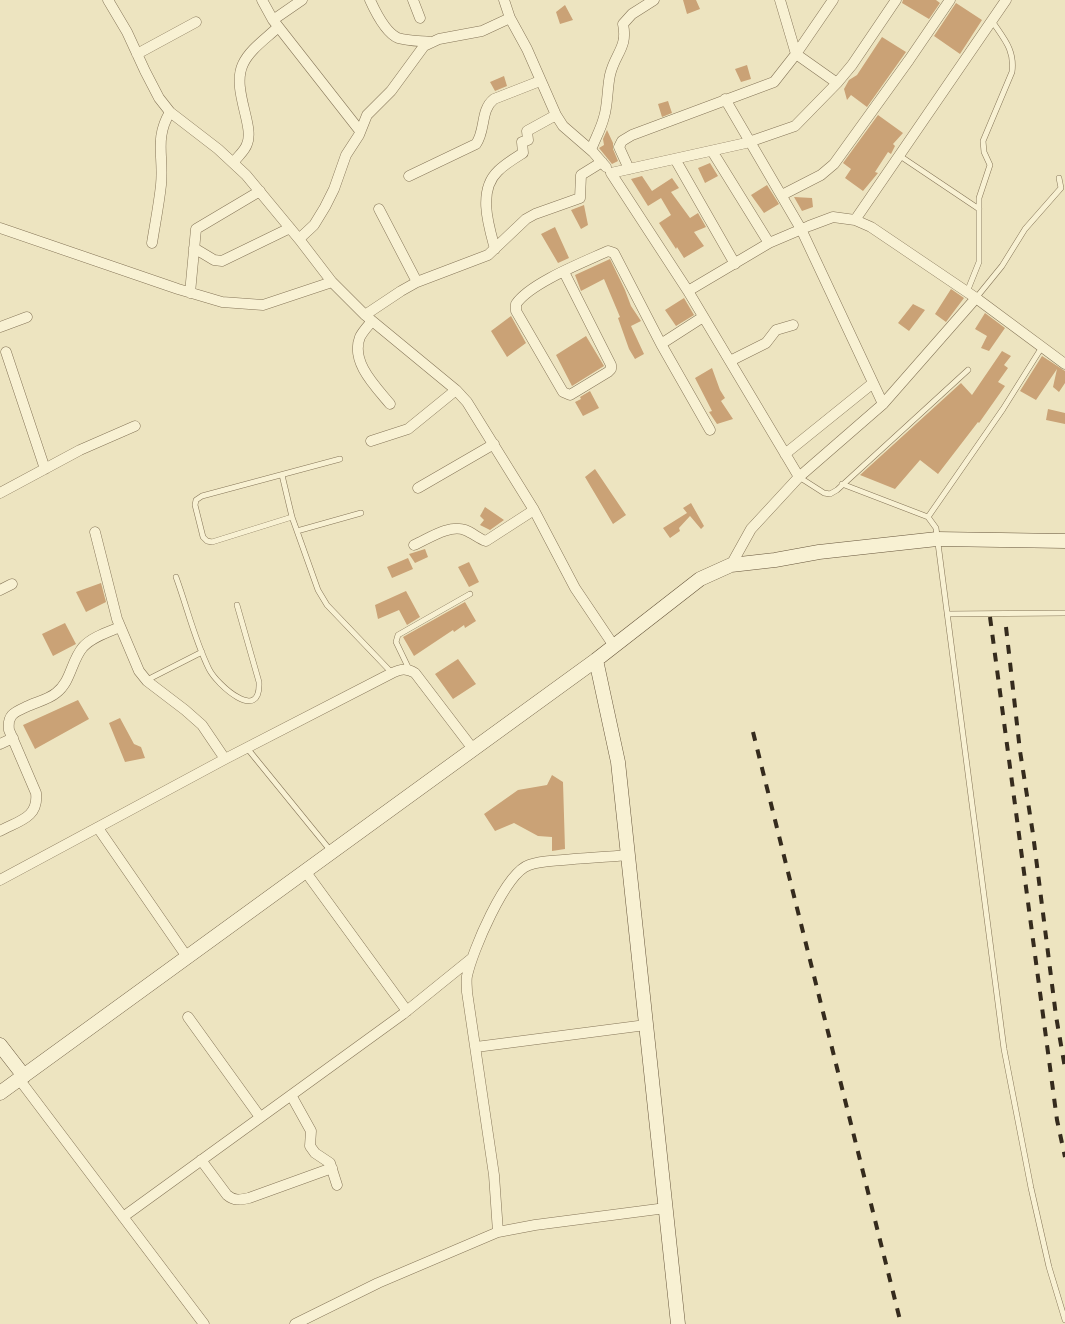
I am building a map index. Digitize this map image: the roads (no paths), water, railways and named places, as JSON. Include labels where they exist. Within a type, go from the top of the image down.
[{"type":"main road","points":[[0,1093],[596,660],[700,579],[731,565],[819,552],[937,539],[1065,541]]},
{"type":"main road","points":[[596,660],[618,762],[678,1324]]},
{"type":"main road","points":[[0,1045],[21,1077]]},
{"type":"street","points":[[108,0],[127,32],[159,98],[170,112],[233,163],[260,191],[332,282],[369,318],[456,390],[467,402],[534,510],[575,588],[614,646]]},
{"type":"street","points":[[262,0],[275,24],[360,131]]},
{"type":"street","points":[[233,163],[244,149],[248,139],[241,99],[242,67],[247,58],[275,24],[302,0]]},
{"type":"street","points":[[370,0],[378,16],[395,36],[407,40],[430,42]]},
{"type":"street","points":[[413,0],[420,18]]},
{"type":"street","points":[[504,0],[510,18],[527,49],[556,115],[563,126],[591,150],[611,174],[688,292],[799,477]]},
{"type":"street","points":[[591,150],[605,117],[610,76],[626,36],[624,24],[632,14],[654,0]]},
{"type":"street","points":[[780,0],[796,54],[837,83]]},
{"type":"street","points":[[629,170],[619,147],[622,140],[774,82],[796,54],[833,0]]},
{"type":"street","points":[[611,174],[751,141],[795,126],[852,65],[896,0]]},
{"type":"street","points":[[782,195],[821,175],[834,164],[950,0]]},
{"type":"street","points":[[855,220],[1006,0]]},
{"type":"street","points":[[299,239],[314,225],[325,207],[334,189],[346,155],[360,131],[363,121],[371,110],[391,92],[424,46],[439,39],[482,31],[510,18]]},
{"type":"street","points":[[137,54],[196,22]]},
{"type":"street","points":[[408,176],[476,144],[480,140],[486,108],[489,103],[494,99],[540,81]]},
{"type":"street","points":[[726,99],[801,229],[883,404]]},
{"type":"street","points":[[152,243],[161,184],[160,136],[163,123],[170,112]]},
{"type":"street","points":[[495,249],[486,218],[486,202],[492,180],[497,172],[523,152],[522,142],[528,140],[527,131],[556,115]]},
{"type":"street","points":[[712,151],[769,243]]},
{"type":"street","points":[[675,159],[735,264]]},
{"type":"street","points":[[390,404],[368,378],[361,360],[359,342],[369,318],[401,291],[417,282],[479,260],[495,249],[518,224],[526,219],[580,198],[582,175],[602,162]]},
{"type":"street","points":[[190,293],[195,233],[199,226],[260,191]]},
{"type":"street","points":[[379,209],[417,282]]},
{"type":"street","points":[[688,292],[769,243],[801,229],[833,217],[855,220],[871,227],[976,298],[1064,362]]},
{"type":"street","points":[[0,228],[190,293],[222,302],[263,305],[332,282]]},
{"type":"street","points":[[194,248],[214,260],[222,261],[290,228]]},
{"type":"street","points":[[564,272],[611,368],[608,372],[570,395],[563,392],[515,307],[518,300],[531,291],[564,272],[611,251],[614,253],[661,344],[710,430]]},
{"type":"street","points":[[731,565],[751,529],[799,477],[883,404],[976,298]]},
{"type":"street","points":[[0,327],[27,317]]},
{"type":"street","points":[[661,344],[703,317]]},
{"type":"street","points":[[730,362],[766,343],[776,330],[793,325]]},
{"type":"street","points":[[6,352],[46,469]]},
{"type":"street","points":[[785,454],[873,382]]},
{"type":"street","points":[[371,441],[408,429],[456,390]]},
{"type":"street","points":[[0,493],[80,450],[135,426]]},
{"type":"street","points":[[418,488],[494,444]]},
{"type":"street","points":[[414,545],[456,528],[468,531],[486,541],[534,510]]},
{"type":"street","points":[[95,532],[120,626],[139,671],[147,680],[202,725],[225,759]]},
{"type":"street","points":[[0,590],[12,584]]},
{"type":"street","points":[[0,831],[31,815],[37,802],[36,793],[9,730],[8,722],[12,714],[55,695],[64,687],[76,657],[83,647],[90,641],[120,626]]},
{"type":"street","points":[[0,880],[225,759],[403,669],[409,669],[415,673],[473,749]]},
{"type":"street","points":[[0,744],[12,738]]},
{"type":"street","points":[[98,828],[187,957]]},
{"type":"street","points":[[498,1232],[494,1175],[467,978],[472,958],[507,885],[516,872],[522,868],[544,862],[628,855]]},
{"type":"street","points":[[305,871],[407,1011]]},
{"type":"street","points":[[123,1217],[407,1011],[472,958]]},
{"type":"street","points":[[188,1018],[260,1117]]},
{"type":"street","points":[[476,1048],[646,1025]]},
{"type":"street","points":[[21,1077],[204,1324]]},
{"type":"street","points":[[291,1095],[311,1131],[310,1143],[312,1149],[327,1160],[338,1185]]},
{"type":"street","points":[[201,1160],[227,1195],[239,1200],[332,1168]]},
{"type":"street","points":[[294,1324],[378,1282],[498,1232],[535,1225],[666,1208]]},
{"type":"lane","points":[[967,292],[979,262],[979,209],[982,188],[990,165],[984,152],[982,141],[1012,72],[1013,65],[1011,50],[992,20]]},
{"type":"lane","points":[[899,155],[979,209]]},
{"type":"lane","points":[[976,298],[1002,266],[1025,229],[1061,188],[1059,178]]},
{"type":"lane","points":[[928,517],[1003,409],[1042,347]]},
{"type":"lane","points":[[799,477],[824,493],[830,494],[968,370]]},
{"type":"lane","points":[[292,517],[212,542],[207,541],[203,537],[195,505],[196,500],[202,496],[340,459]]},
{"type":"lane","points":[[282,475],[296,531],[318,590],[327,605],[392,673]]},
{"type":"lane","points":[[842,484],[928,517],[936,528],[1004,1049],[1031,1188],[1049,1267],[1065,1320]]},
{"type":"lane","points":[[296,531],[360,513]]},
{"type":"lane","points":[[176,577],[209,670],[220,684],[244,701],[250,702],[258,695],[259,682],[237,605]]},
{"type":"lane","points":[[409,669],[396,642],[398,635],[470,594]]},
{"type":"lane","points":[[947,614],[1065,613]]},
{"type":"lane","points":[[147,680],[202,652]]},
{"type":"lane","points":[[247,748],[331,852]]},
{"type":"railway","points":[[990,617],[1057,1120],[1065,1157]]},
{"type":"railway","points":[[1006,627],[1020,751],[1033,834],[1056,1016],[1065,1068]]},
{"type":"railway","points":[[753,732],[901,1324]]}]
